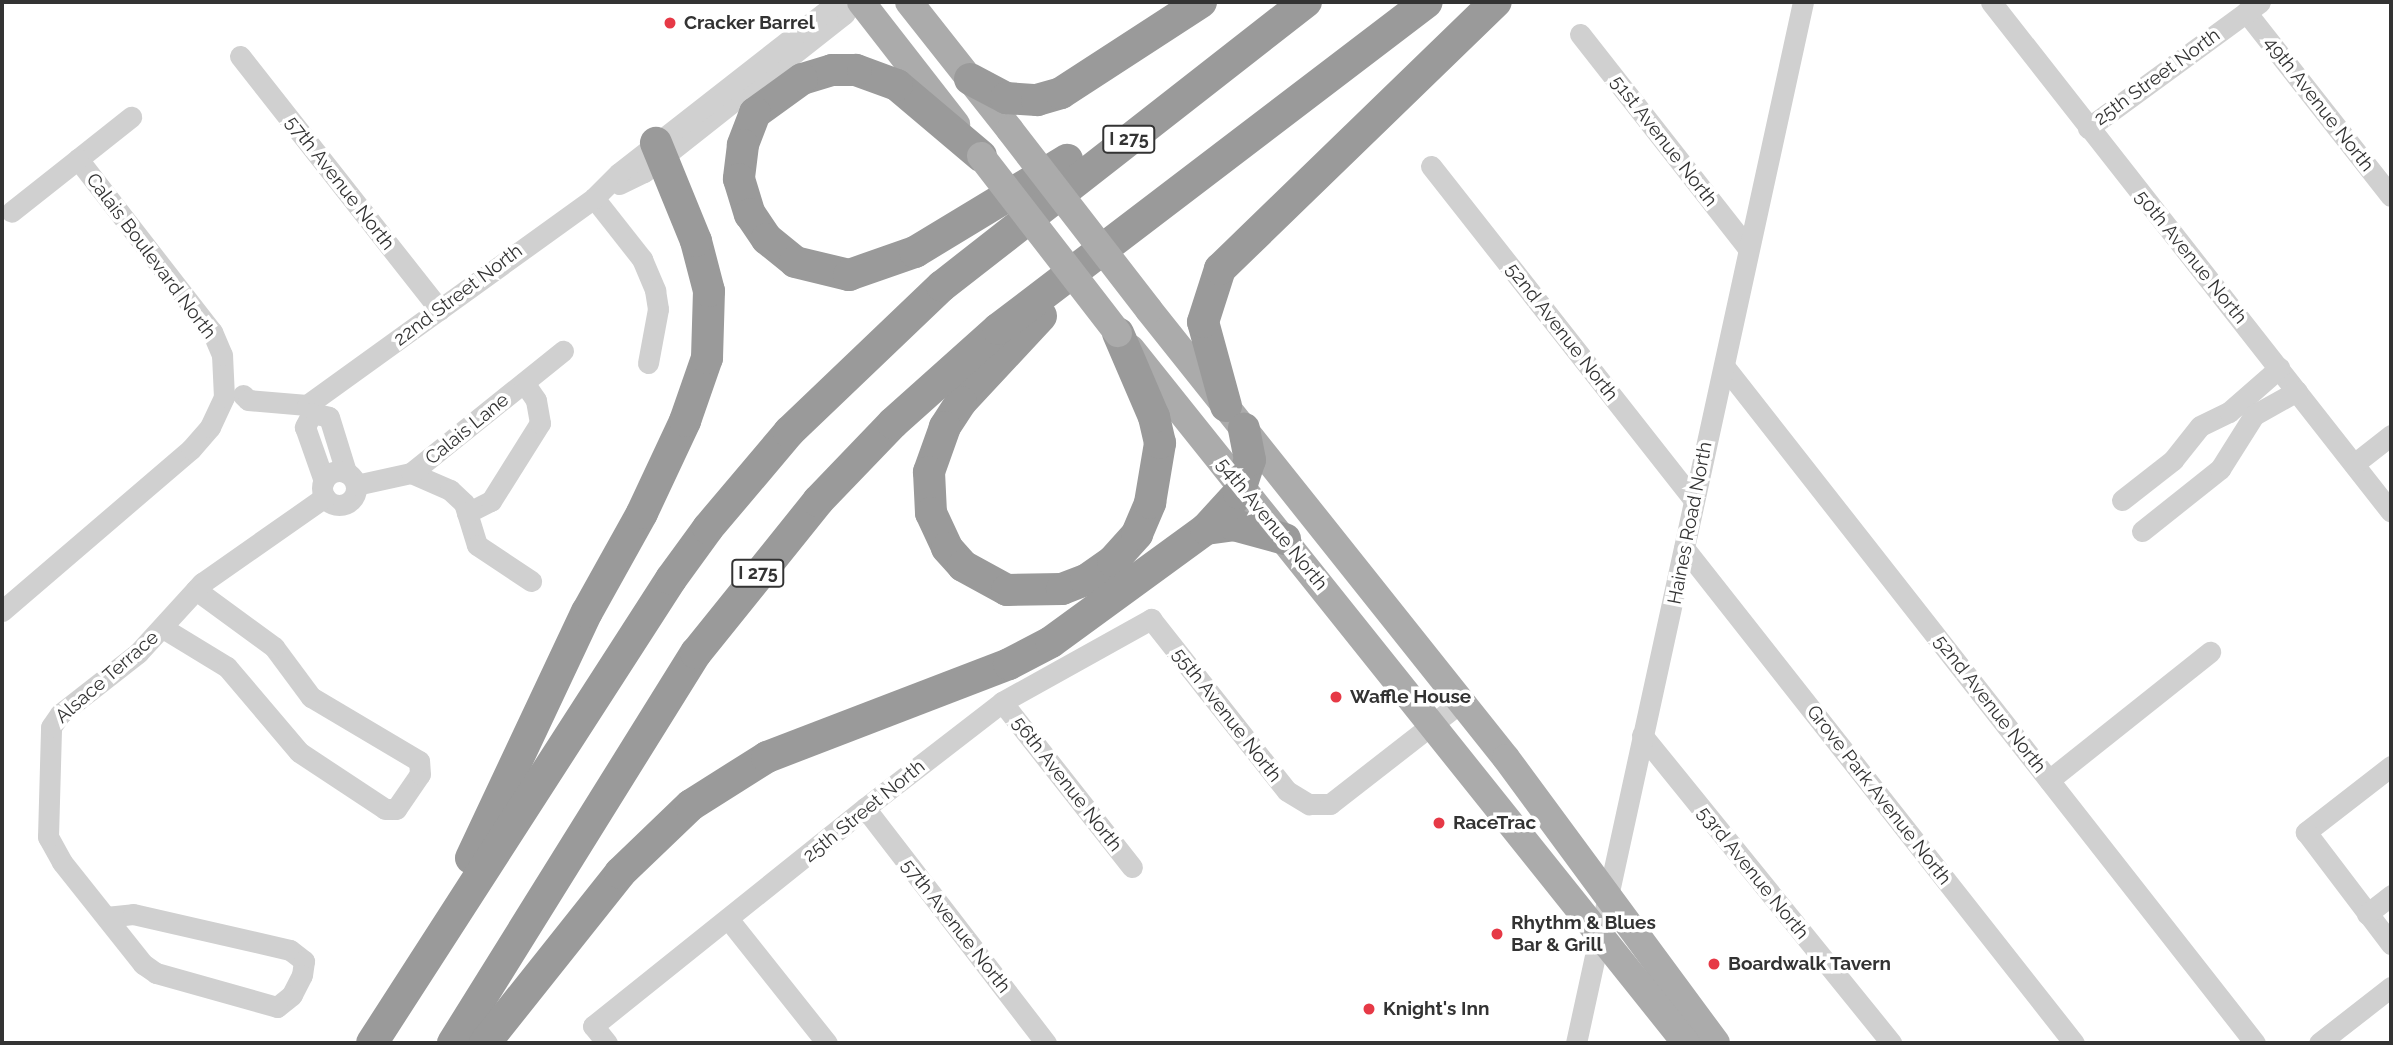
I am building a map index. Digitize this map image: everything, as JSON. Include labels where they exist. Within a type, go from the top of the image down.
[{"type":"highway","points":[[970,79],[1006,98],[1037,100],[1061,93],[1201,2]]},
{"type":"highway","name":"I 275","points":[[372,1043],[671,579],[708,528],[789,432],[942,286],[1306,2]]},
{"type":"highway","name":"I 275","points":[[453,1043],[696,653],[818,500],[893,423],[998,329],[1427,2]]},
{"type":"highway","points":[[485,1043],[620,873],[691,805],[767,757],[1009,664],[1051,642],[1206,529],[1242,486],[1250,460],[1203,322],[1220,269],[1496,2]]},
{"type":"highway","points":[[981,156],[897,85],[856,70],[832,70],[802,79],[755,113],[743,145],[739,179],[750,214],[767,239],[795,262],[825,273],[871,270],[915,252],[981,215],[1261,38]]},
{"type":"highway","points":[[398,1003],[587,612],[642,513],[697,390],[707,358],[709,291],[696,241],[676,197],[662,181],[654,157]]},
{"type":"highway","points":[[1118,333],[1150,407],[1160,443],[1159,471],[1137,534],[1113,561],[1062,589],[1007,590],[983,581],[947,548],[932,513],[929,472],[945,427],[961,402],[1053,303],[1171,197]]},
{"type":"highway","points":[[1206,529],[1234,524],[1285,539]]},
{"type":"main road","name":"54th Avenue North","points":[[861,2],[1118,333],[1600,930],[1686,1043]]},
{"type":"main road","name":"54th Avenue North","points":[[909,2],[1149,310],[1461,702],[1609,896],[1716,1043]]},
{"type":"street","name":"22nd Street North","points":[[602,192],[628,183],[654,157],[838,2]]},
{"type":"street","name":"22nd Street North","points":[[310,409],[516,250],[654,157],[844,14],[853,2]]},
{"type":"street","name":"Haines Road North","points":[[1576,1043],[1684,548],[1692,498],[1724,366],[1803,2]]},
{"type":"street","name":"50th Avenue North","points":[[1991,2],[2391,512]]},
{"type":"street","name":"25th Street North","points":[[2088,128],[2253,7]]},
{"type":"street","name":"49th Avenue North","points":[[2253,7],[2391,196]]},
{"type":"street","name":"51st Avenue North","points":[[1580,34],[1748,248]]},
{"type":"street","name":"57th Avenue North","points":[[240,56],[440,310]]},
{"type":"street","points":[[78,159],[131,117]]},
{"type":"street","name":"Calais Boulevard North","points":[[2,611],[191,449],[234,396],[212,332],[78,159],[11,212]]},
{"type":"street","name":"52nd Avenue North","points":[[1431,166],[1692,498]]},
{"type":"street","points":[[602,192],[642,259],[655,290],[658,309],[648,363]]},
{"type":"street","name":"Calais Lane","points":[[411,473],[563,351]]},
{"type":"street","name":"52nd Avenue North","points":[[1724,366],[2255,1043]]},
{"type":"street","points":[[2122,500],[2173,460],[2200,426],[2229,412],[2279,368]]},
{"type":"street","name":"Calais Lane","points":[[467,513],[491,501],[540,423],[536,400],[524,383]]},
{"type":"street","points":[[2142,531],[2220,469],[2254,415],[2297,391]]},
{"type":"street","points":[[234,396],[248,400],[282,400],[310,409],[329,417],[351,479],[354,496],[345,504],[334,504],[325,489],[305,427],[310,409]]},
{"type":"street","points":[[2354,464],[2391,435]]},
{"type":"street","points":[[325,489],[336,471],[351,479]]},
{"type":"street","name":"Calais Lane","points":[[351,479],[411,473],[450,490],[467,513],[477,545],[531,581]]},
{"type":"street","name":"Alsace Terrace","points":[[106,917],[132,914],[289,950],[304,961],[303,975],[292,995],[277,1007],[156,973],[143,964],[106,917],[48,837],[51,727],[60,714],[163,628],[196,590],[325,489]]},
{"type":"street","name":"Grove Park Avenue North","points":[[1684,548],[2074,1043]]},
{"type":"street","points":[[163,628],[227,667],[299,752],[385,809],[396,809],[420,774],[419,761],[311,696],[274,648],[196,590]]},
{"type":"street","name":"25th Street North","points":[[607,1043],[593,1026],[729,920],[865,808],[1002,702],[1151,619]]},
{"type":"street","name":"55th Avenue North","points":[[1151,619],[1287,791],[1309,804],[1330,804],[1433,724]]},
{"type":"street","points":[[2049,780],[2210,652]]},
{"type":"street","name":"56th Avenue North","points":[[1002,702],[1132,867]]},
{"type":"street","points":[[1433,724],[1461,702]]},
{"type":"street","name":"53rd Avenue North","points":[[1642,735],[1891,1043]]},
{"type":"street","points":[[2391,766],[2306,832],[2391,944]]},
{"type":"street","name":"57th Avenue North","points":[[865,808],[1046,1043]]},
{"type":"street","points":[[2367,914],[2391,895]]},
{"type":"street","points":[[729,920],[827,1043]]},
{"type":"street","points":[[2319,1043],[2391,987]]},
{"type":"place","name":"Cracker Barrel","points":[[670,23]]},
{"type":"place","name":"Waffle House","points":[[1336,697]]},
{"type":"place","name":"RaceTrac","points":[[1439,823]]},
{"type":"place","name":"Rhythm & Blues Bar & Grill","points":[[1497,934]]},
{"type":"place","name":"Boardwalk Tavern","points":[[1714,964]]},
{"type":"place","name":"Knight's Inn","points":[[1369,1009]]}]
